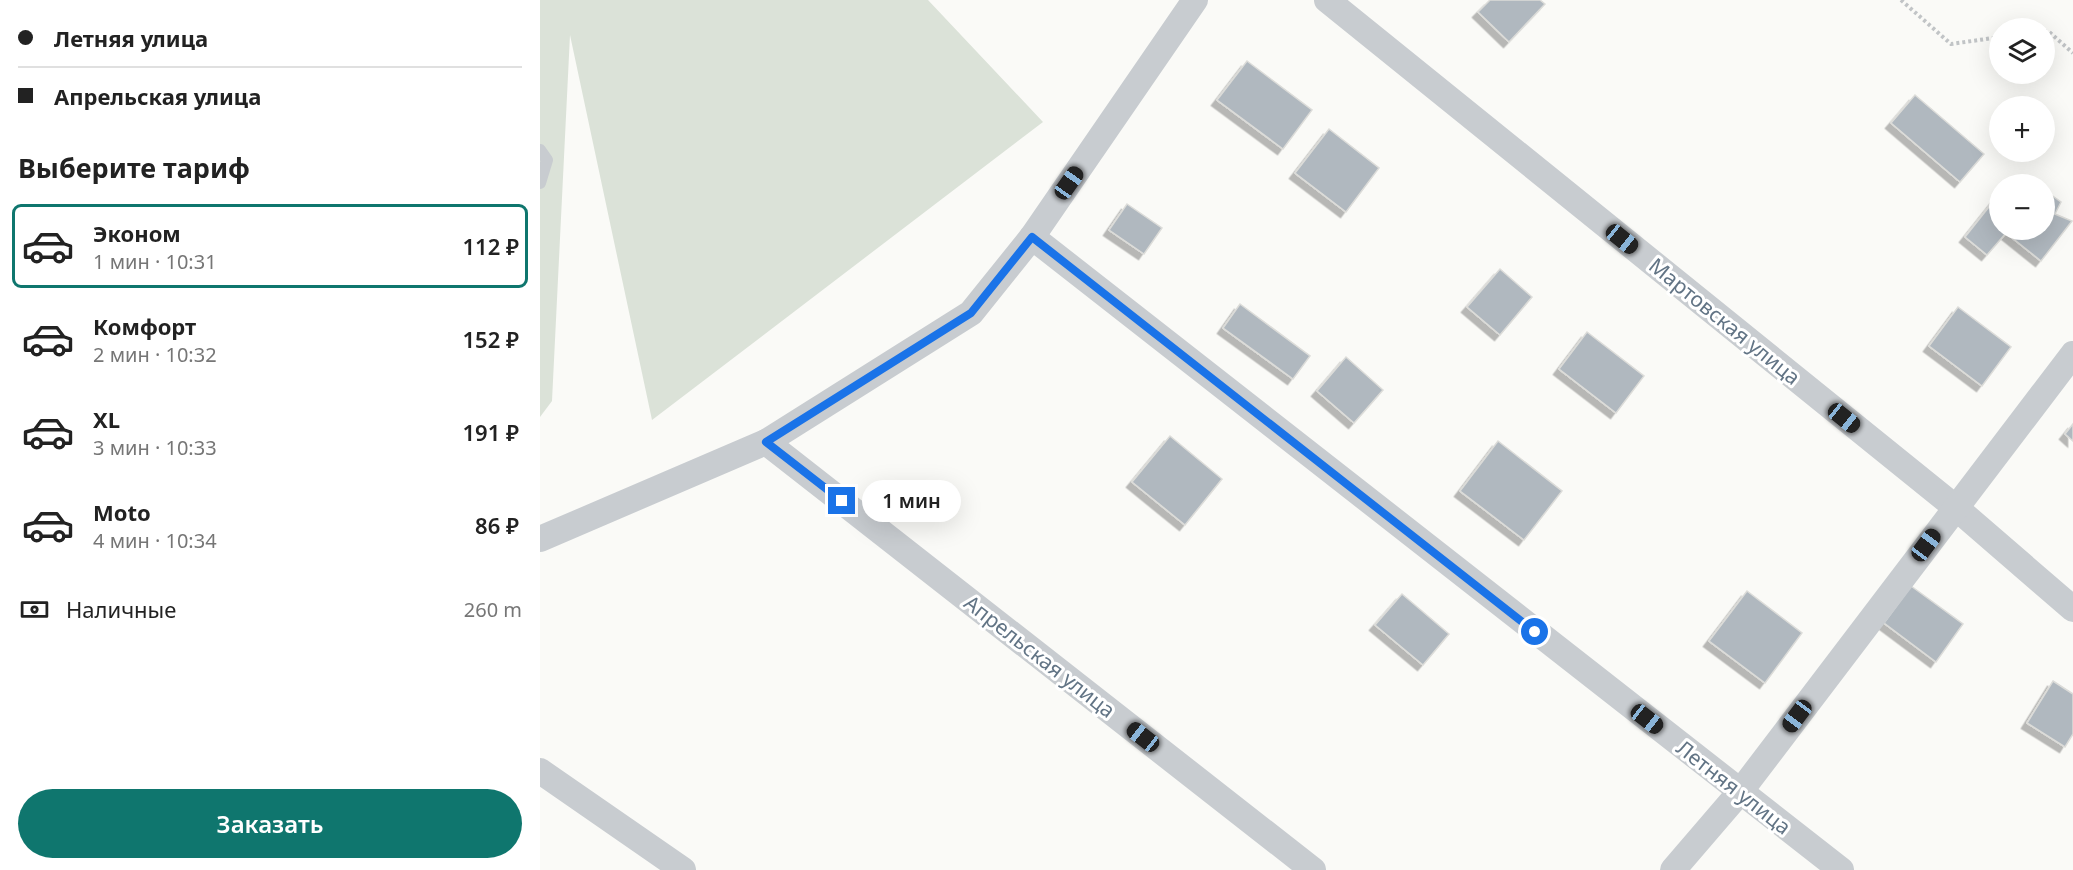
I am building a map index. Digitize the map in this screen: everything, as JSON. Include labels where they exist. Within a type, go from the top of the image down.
[{"type":"street","points":[[540,539],[766,442],[971,313],[1032,237],[1195,0]]},
{"type":"street","name":"Мартовская улица","points":[[1327,0],[1955,507],[2073,609]]},
{"type":"street","name":"Летняя улица","points":[[1032,237],[1841,870]]},
{"type":"street","points":[[1673,870],[1740,792],[2073,354]]},
{"type":"street","name":"Апрельская улица","points":[[766,442],[1313,870]]},
{"type":"street","points":[[540,771],[683,870]]},
{"type":"lane","points":[[540,150],[547,160],[540,183]]},
{"type":"path","points":[[1901,0],[1952,44],[1989,39]]},
{"type":"path","points":[[2055,37],[2073,53]]},
{"type":"shaded area","points":[[540,0],[928,0],[1043,122],[652,420],[570,35],[552,401],[540,417]]},
{"type":"building","points":[[1490,0],[1540,0],[1545,4],[1509,42],[1478,12]]},
{"type":"building","points":[[1247,61],[1312,110],[1283,149],[1217,100]]},
{"type":"building","points":[[1915,95],[1984,154],[1960,182],[1891,123]]},
{"type":"building","points":[[1329,129],[1379,168],[1346,212],[1295,173]]},
{"type":"building","points":[[2055,198],[2061,202],[2055,214]]},
{"type":"building","points":[[1127,204],[1162,228],[1144,254],[1109,230]]},
{"type":"building","points":[[1989,207],[1989,240],[2000,240],[1987,255],[1965,237]]},
{"type":"building","points":[[2055,214],[2072,221],[2041,261],[2015,240],[2055,240]]},
{"type":"building","points":[[1500,269],[1532,297],[1500,335],[1467,307]]},
{"type":"building","points":[[1240,304],[1310,356],[1293,379],[1223,328]]},
{"type":"building","points":[[1958,307],[2011,347],[1982,386],[1929,346]]},
{"type":"building","points":[[1587,332],[1644,376],[1616,413],[1559,369]]},
{"type":"building","points":[[1346,357],[1383,390],[1354,423],[1317,391]]},
{"type":"building","points":[[2073,424],[2073,441],[2065,434]]},
{"type":"building","points":[[1170,436],[1222,479],[1185,525],[1132,482]]},
{"type":"building","points":[[1498,441],[1562,491],[1524,540],[1460,491]]},
{"type":"building","points":[[1911,586],[1963,624],[1936,662],[1884,623]]},
{"type":"building","points":[[1747,591],[1802,633],[1765,683],[1709,641]]},
{"type":"building","points":[[1402,594],[1449,634],[1423,665],[1375,625]]},
{"type":"building","points":[[2053,681],[2073,694],[2073,734],[2065,747],[2027,723]]},
{"type":"route","points":[[842,501],[766,442],[971,313],[1032,237],[1535,632]]}]
